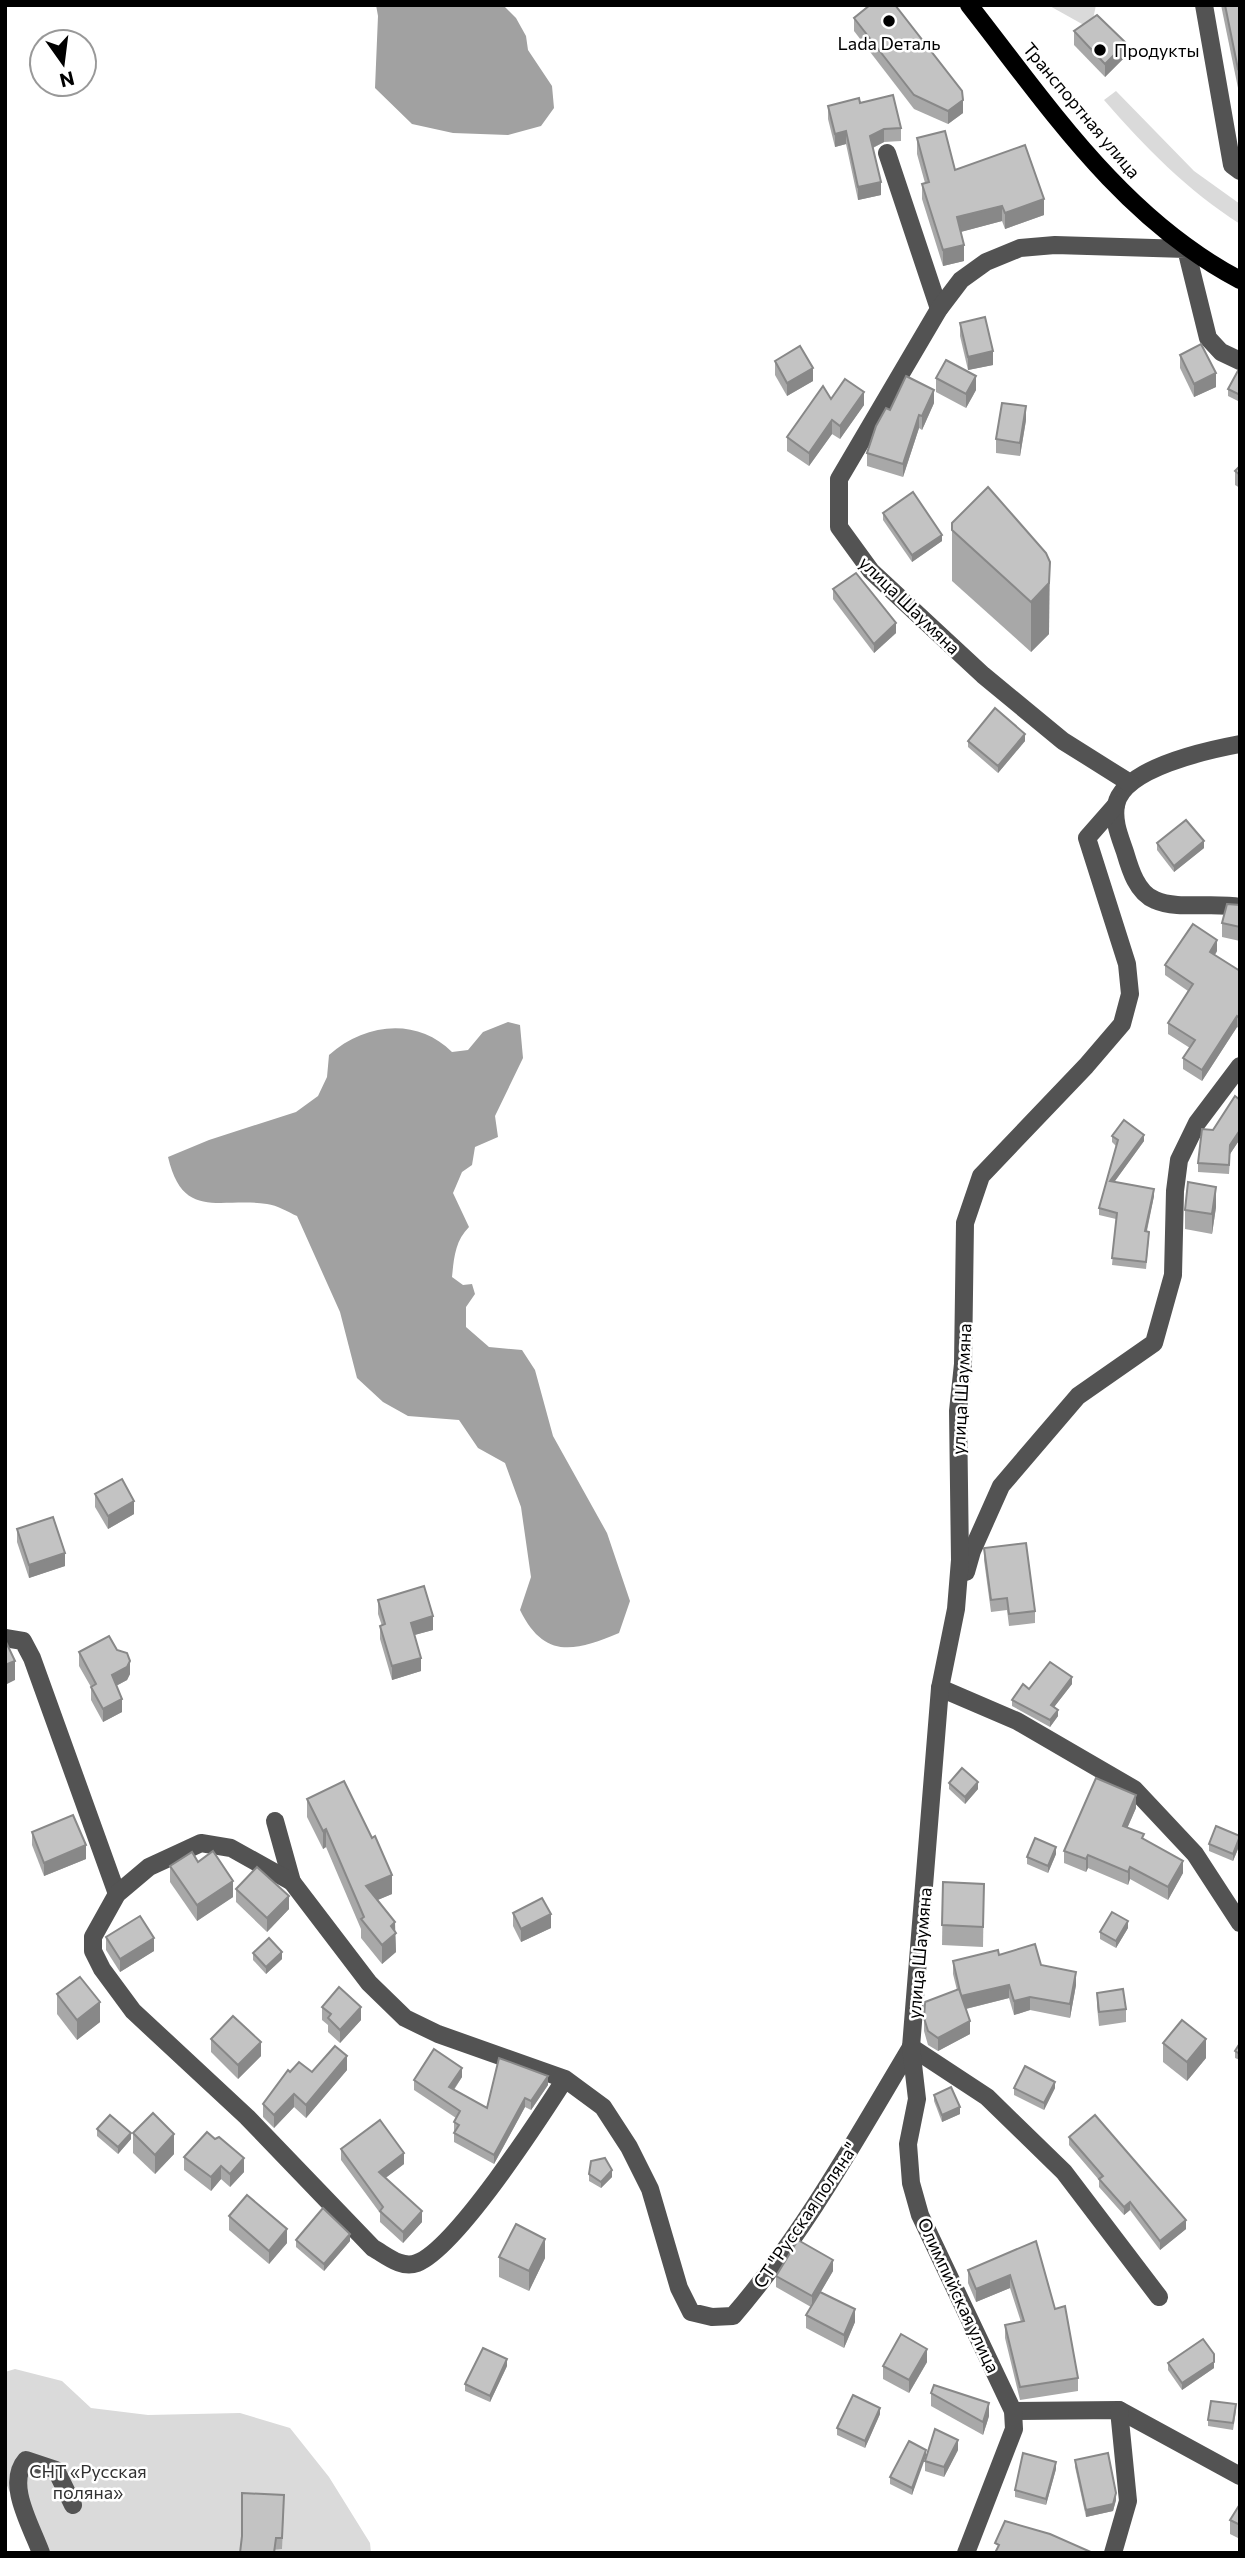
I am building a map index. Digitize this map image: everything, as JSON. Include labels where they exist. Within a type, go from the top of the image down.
[{"type":"main road","name":"Транспортная улица","points":[[969,5],[1094,163],[1139,211],[1186,249],[1240,280]]},
{"type":"street","points":[[1204,5],[1232,165],[1240,171]]},
{"type":"street","points":[[887,153],[939,309]]},
{"type":"street","name":"улица Шаумяна","points":[[911,2047],[940,1688],[956,1609],[960,1560],[958,1410],[963,1364],[965,1223],[981,1176],[1086,1066],[1122,1024],[1130,994],[1127,964],[1087,838],[1116,805],[1130,783],[1063,741],[983,675],[871,571],[839,527],[839,479],[939,309],[961,280],[986,262],[1020,248],[1055,245],[1186,249]]},
{"type":"street","points":[[1186,249],[1208,338],[1221,352],[1240,361]]},
{"type":"street","points":[[1130,783],[1182,759],[1240,744]]},
{"type":"street","points":[[1219,748],[1240,754]]},
{"type":"street","points":[[1116,805],[1118,832],[1130,867],[1143,892],[1154,900],[1168,903],[1240,907]]},
{"type":"street","points":[[956,1609],[972,1551],[1001,1486],[1078,1396],[1154,1343],[1173,1275],[1175,1191],[1180,1160],[1197,1123],[1240,1066]]},
{"type":"street","points":[[5,1638],[23,1641],[32,1658],[117,1894]]},
{"type":"street","points":[[940,1688],[1017,1721],[1134,1789],[1195,1854],[1240,1923]]},
{"type":"street","points":[[275,1821],[292,1882]]},
{"type":"street","points":[[292,1882],[231,1848],[201,1843],[149,1867],[117,1894],[93,1937],[93,1951],[102,1969],[133,2011],[247,2117],[373,2248],[398,2263],[416,2263],[442,2243],[496,2180],[565,2080]]},
{"type":"street","name":"СТ \"Русская поляна\"","points":[[292,1882],[369,1983],[405,2018],[438,2034],[565,2080],[603,2107],[629,2147],[650,2189],[679,2288],[691,2312],[712,2317],[733,2316],[789,2244],[911,2047]]},
{"type":"street","points":[[911,2047],[986,2097],[1064,2172],[1159,2297]]},
{"type":"street","name":"Олимпийская улица","points":[[911,2047],[916,2099],[908,2144],[911,2183],[917,2204],[1013,2412]]},
{"type":"street","points":[[1113,2553],[1128,2501],[1119,2410]]},
{"type":"street","points":[[966,2553],[1014,2430],[1013,2412],[1119,2410],[1217,2461],[1240,2476]]},
{"type":"street","points":[[41,2553],[18,2487],[18,2469],[26,2460],[56,2470],[73,2505]]},
{"type":"green space","points":[[1048,5],[1096,5],[1091,29]]},
{"type":"green space","points":[[1116,91],[1194,171],[1240,204],[1240,224],[1184,182],[1135,134],[1104,100]]},
{"type":"green space","name":"СНТ «Русская поляна»","points":[[15,2369],[62,2381],[91,2408],[148,2415],[240,2413],[290,2428],[329,2477],[370,2543],[371,2553],[37,2553],[5,2481],[5,2372]]},
{"type":"shaded area","points":[[376,5],[503,5],[516,18],[526,36],[528,50],[552,86],[554,108],[541,126],[508,135],[453,133],[412,124],[375,88],[378,16]]},
{"type":"shaded area","points":[[508,1022],[520,1025],[523,1058],[495,1116],[498,1137],[475,1147],[472,1165],[462,1172],[453,1193],[469,1227],[458,1244],[452,1277],[463,1285],[472,1284],[475,1294],[466,1307],[466,1327],[489,1347],[522,1350],[535,1370],[553,1436],[607,1533],[630,1601],[619,1633],[574,1647],[550,1644],[539,1637],[520,1610],[531,1577],[521,1507],[505,1463],[478,1448],[459,1420],[408,1416],[383,1402],[357,1378],[340,1312],[297,1216],[271,1205],[205,1202],[193,1198],[183,1190],[175,1177],[168,1157],[209,1140],[296,1112],[318,1096],[327,1077],[329,1055],[358,1036],[391,1028],[407,1029],[423,1033],[452,1052],[468,1050],[483,1032]]},
{"type":"building","points":[[870,5],[895,5],[962,91],[963,100],[948,111],[914,95],[854,18]]},
{"type":"building","points":[[1225,5],[1240,5],[1238,69]]},
{"type":"building","points":[[1097,15],[1126,43],[1105,64],[1074,31]]},
{"type":"building","points":[[893,95],[901,128],[884,129],[870,136],[881,182],[858,187],[846,131],[835,134],[828,106],[859,98],[860,103]]},
{"type":"building","points":[[945,131],[955,170],[1025,145],[1044,199],[1005,213],[1002,206],[957,217],[964,245],[943,250],[922,184],[929,182],[917,138]]},
{"type":"building","points":[[985,317],[993,351],[968,357],[960,323]]},
{"type":"building","points":[[1201,344],[1216,373],[1194,384],[1180,355]]},
{"type":"building","points":[[800,346],[813,368],[787,383],[775,361]]},
{"type":"building","points":[[946,360],[976,376],[966,394],[936,378]]},
{"type":"building","points":[[1240,367],[1240,395],[1228,389]]},
{"type":"building","points":[[906,376],[934,390],[922,416],[919,415],[903,464],[867,453],[876,426],[886,408],[890,410]]},
{"type":"building","points":[[845,379],[864,392],[840,426],[832,420],[809,453],[787,437],[823,386],[831,399]]},
{"type":"building","points":[[1002,403],[1026,406],[1020,443],[996,439]]},
{"type":"building","points":[[988,487],[1046,553],[1050,562],[1049,583],[1031,602],[952,530],[952,523]]},
{"type":"building","points":[[913,492],[942,535],[912,555],[883,513]]},
{"type":"building","points":[[856,573],[896,623],[874,644],[833,589]]},
{"type":"building","points":[[995,708],[1025,734],[998,766],[968,741]]},
{"type":"building","points":[[1186,820],[1204,841],[1174,866],[1157,843]]},
{"type":"building","points":[[1227,904],[1240,905],[1240,927],[1222,923]]},
{"type":"building","points":[[1193,924],[1217,940],[1210,952],[1240,971],[1240,1019],[1237,1016],[1202,1070],[1183,1058],[1195,1040],[1168,1023],[1193,984],[1165,965]]},
{"type":"building","points":[[1235,1096],[1240,1100],[1240,1130],[1230,1145],[1229,1165],[1198,1163],[1202,1129],[1213,1130]]},
{"type":"building","points":[[1124,1120],[1144,1135],[1110,1181],[1154,1189],[1145,1231],[1149,1232],[1146,1262],[1112,1258],[1117,1213],[1099,1208],[1118,1140],[1112,1136]]},
{"type":"building","points":[[1188,1182],[1216,1187],[1212,1214],[1185,1210]]},
{"type":"building","points":[[122,1479],[134,1501],[108,1516],[95,1494]]},
{"type":"building","points":[[53,1517],[65,1553],[29,1565],[17,1529]]},
{"type":"building","points":[[1026,1543],[1035,1611],[1009,1614],[1007,1598],[991,1600],[984,1548]]},
{"type":"building","points":[[424,1586],[433,1616],[411,1623],[421,1658],[392,1666],[380,1626],[385,1624],[378,1600]]},
{"type":"building","points":[[109,1636],[117,1650],[127,1653],[130,1661],[127,1667],[112,1675],[122,1699],[103,1709],[91,1687],[96,1684],[79,1652]]},
{"type":"building","points":[[5,1640],[15,1661],[5,1665]]},
{"type":"building","points":[[1050,1662],[1072,1677],[1051,1705],[1058,1710],[1050,1720],[1012,1700],[1023,1684],[1029,1689]]},
{"type":"building","points":[[962,1768],[978,1782],[965,1797],[949,1783]]},
{"type":"building","points":[[1096,1778],[1136,1795],[1123,1826],[1144,1834],[1142,1838],[1183,1861],[1168,1887],[1130,1867],[1128,1872],[1088,1855],[1086,1859],[1064,1851]]},
{"type":"building","points":[[344,1781],[372,1838],[375,1836],[392,1875],[366,1886],[395,1922],[391,1926],[396,1933],[382,1945],[361,1919],[364,1917],[326,1829],[323,1831],[307,1799]]},
{"type":"building","points":[[73,1815],[86,1845],[44,1863],[32,1832]]},
{"type":"building","points":[[1216,1826],[1240,1836],[1233,1854],[1209,1844]]},
{"type":"building","points":[[1035,1838],[1056,1847],[1048,1866],[1027,1857]]},
{"type":"building","points":[[213,1851],[233,1881],[197,1905],[170,1866],[192,1852],[198,1862]]},
{"type":"building","points":[[257,1867],[289,1896],[267,1918],[236,1889]]},
{"type":"building","points":[[943,1882],[984,1884],[983,1927],[942,1925]]},
{"type":"building","points":[[542,1898],[551,1914],[521,1929],[513,1913]]},
{"type":"building","points":[[1112,1912],[1128,1921],[1116,1941],[1100,1932]]},
{"type":"building","points":[[140,1916],[154,1938],[120,1959],[106,1937]]},
{"type":"building","points":[[269,1938],[282,1952],[266,1967],[253,1953]]},
{"type":"building","points":[[1035,1944],[1041,1965],[1076,1972],[1070,2004],[1030,1997],[1014,2001],[1009,1985],[961,1996],[953,1961],[998,1950],[999,1955]]},
{"type":"building","points":[[80,1977],[100,2002],[77,2020],[57,1994]]},
{"type":"building","points":[[339,1987],[361,2007],[340,2030],[328,2018],[331,2014],[322,2007]]},
{"type":"building","points":[[959,1989],[970,2021],[938,2038],[928,2031],[924,2018],[925,2002]]},
{"type":"building","points":[[1123,1989],[1126,2009],[1099,2012],[1097,1993]]},
{"type":"building","points":[[233,2016],[261,2042],[238,2065],[211,2039]]},
{"type":"building","points":[[1182,2020],[1206,2039],[1187,2062],[1163,2043]]},
{"type":"building","points":[[335,2046],[347,2056],[306,2105],[294,2094],[274,2115],[263,2104],[288,2070],[290,2072],[299,2062],[312,2072]]},
{"type":"building","points":[[434,2049],[462,2068],[449,2087],[487,2108],[499,2058],[548,2076],[531,2101],[525,2098],[494,2155],[454,2133],[459,2125],[454,2122],[460,2111],[414,2080]]},
{"type":"building","points":[[1025,2066],[1055,2082],[1044,2103],[1014,2088]]},
{"type":"building","points":[[951,2087],[960,2107],[942,2115],[934,2095]]},
{"type":"building","points":[[153,2113],[174,2134],[155,2155],[133,2133]]},
{"type":"building","points":[[110,2115],[131,2133],[118,2147],[97,2129]]},
{"type":"building","points":[[1095,2115],[1186,2220],[1160,2241],[1130,2202],[1124,2207],[1099,2179],[1103,2176],[1069,2137]]},
{"type":"building","points":[[380,2120],[404,2153],[379,2172],[422,2211],[403,2232],[380,2211],[383,2207],[341,2149]]},
{"type":"building","points":[[207,2132],[215,2139],[219,2137],[244,2158],[230,2174],[221,2166],[211,2177],[184,2157]]},
{"type":"building","points":[[605,2158],[612,2170],[601,2182],[589,2174],[591,2161]]},
{"type":"building","points":[[247,2195],[287,2229],[269,2251],[229,2216]]},
{"type":"building","points":[[323,2208],[350,2234],[324,2264],[296,2240]]},
{"type":"building","points":[[516,2224],[545,2239],[529,2271],[499,2257]]},
{"type":"building","points":[[798,2240],[833,2260],[812,2296],[776,2276]]},
{"type":"building","points":[[1036,2241],[1055,2309],[1065,2306],[1078,2378],[1020,2387],[1005,2325],[1024,2321],[1010,2275],[976,2289],[968,2270]]},
{"type":"building","points":[[820,2292],[855,2309],[844,2335],[806,2315]]},
{"type":"building","points":[[901,2334],[927,2349],[909,2380],[883,2366]]},
{"type":"building","points":[[1203,2339],[1214,2354],[1214,2362],[1182,2383],[1168,2363]]},
{"type":"building","points":[[483,2348],[507,2359],[490,2396],[465,2384]]},
{"type":"building","points":[[934,2385],[989,2403],[983,2422],[931,2393]]},
{"type":"building","points":[[853,2395],[880,2408],[865,2441],[837,2428]]},
{"type":"building","points":[[1211,2401],[1236,2404],[1233,2423],[1208,2420]]},
{"type":"building","points":[[935,2429],[958,2440],[944,2467],[925,2461]]},
{"type":"building","points":[[909,2441],[926,2450],[912,2488],[890,2477]]},
{"type":"building","points":[[1023,2453],[1056,2462],[1046,2499],[1015,2490]]},
{"type":"building","points":[[1108,2453],[1116,2493],[1113,2504],[1086,2510],[1075,2460]]},
{"type":"building","points":[[242,2493],[284,2495],[282,2538],[276,2538],[274,2553],[240,2553]]},
{"type":"building","points":[[1240,2504],[1240,2525],[1230,2520]]},
{"type":"building","points":[[1005,2521],[1050,2534],[1093,2553],[995,2553],[999,2545],[995,2543]]},
{"type":"place","name":"Lada Dеталь","points":[[889,21]]},
{"type":"place","name":"Продукты","points":[[1100,50]]}]
